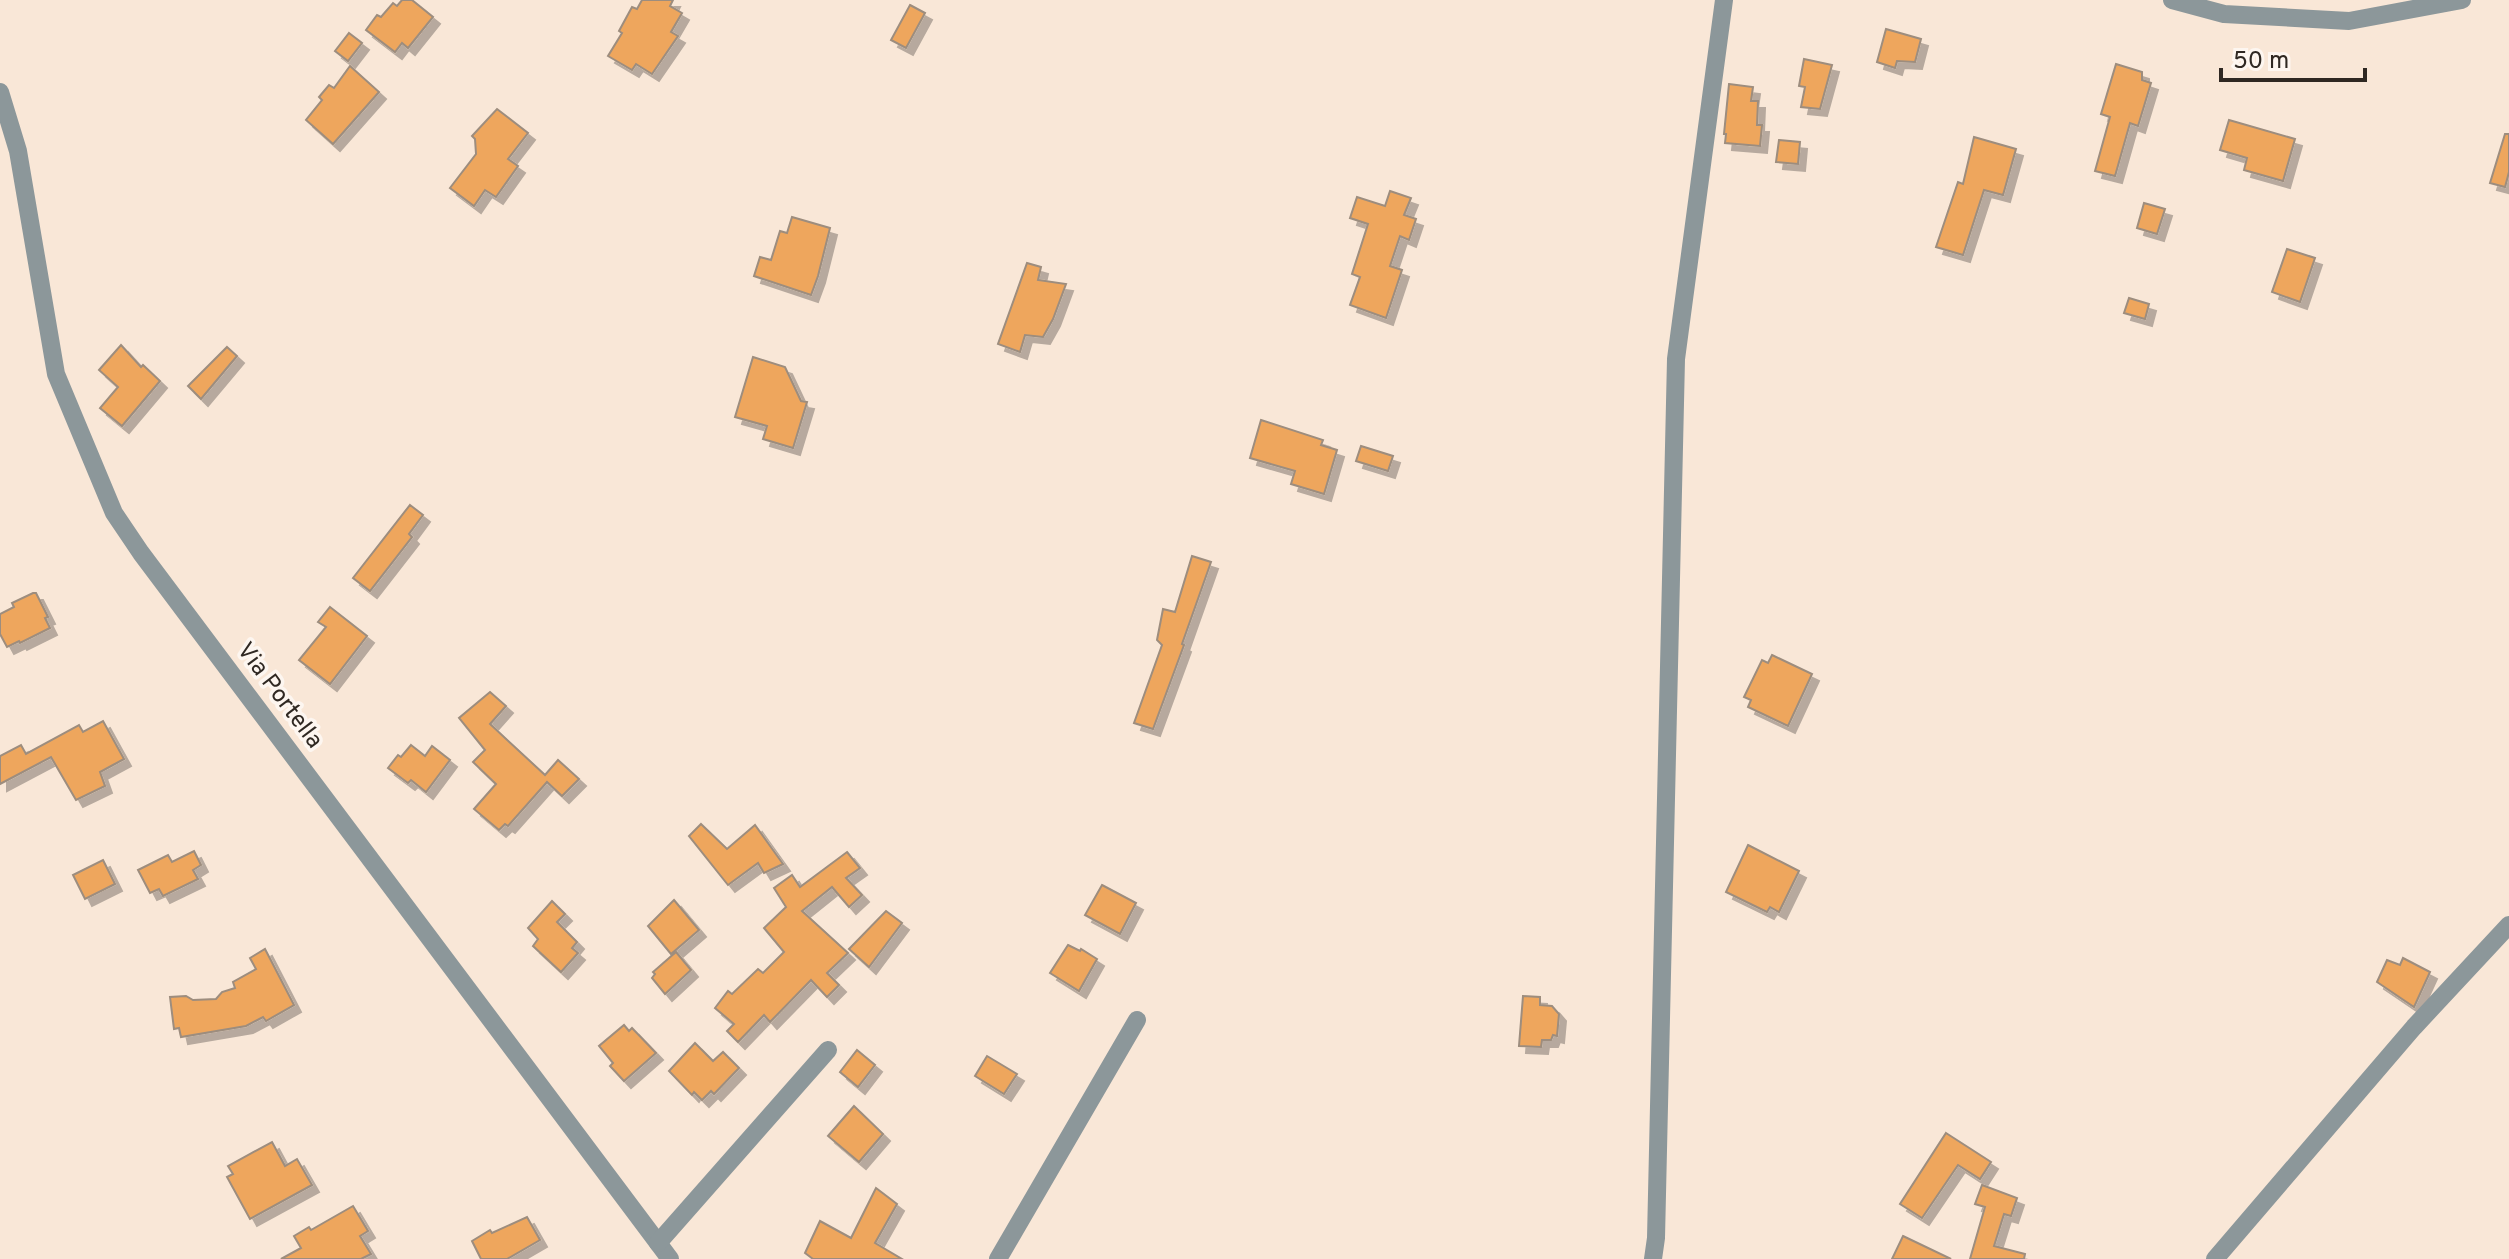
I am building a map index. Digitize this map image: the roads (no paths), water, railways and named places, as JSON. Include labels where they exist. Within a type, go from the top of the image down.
[{"type":"street","points":[[1653,1259],[1656,1238],[1676,359],[1724,0]]},
{"type":"street","points":[[2172,0],[2224,14],[2349,21],[2462,0]]},
{"type":"street","name":"Via Portella","points":[[0,92],[18,151],[56,374],[114,513],[670,1259]]},
{"type":"street","points":[[2215,1259],[2414,1027],[2509,925]]},
{"type":"street","points":[[998,1259],[1137,1020]]},
{"type":"street","points":[[658,1243],[828,1050]]}]
